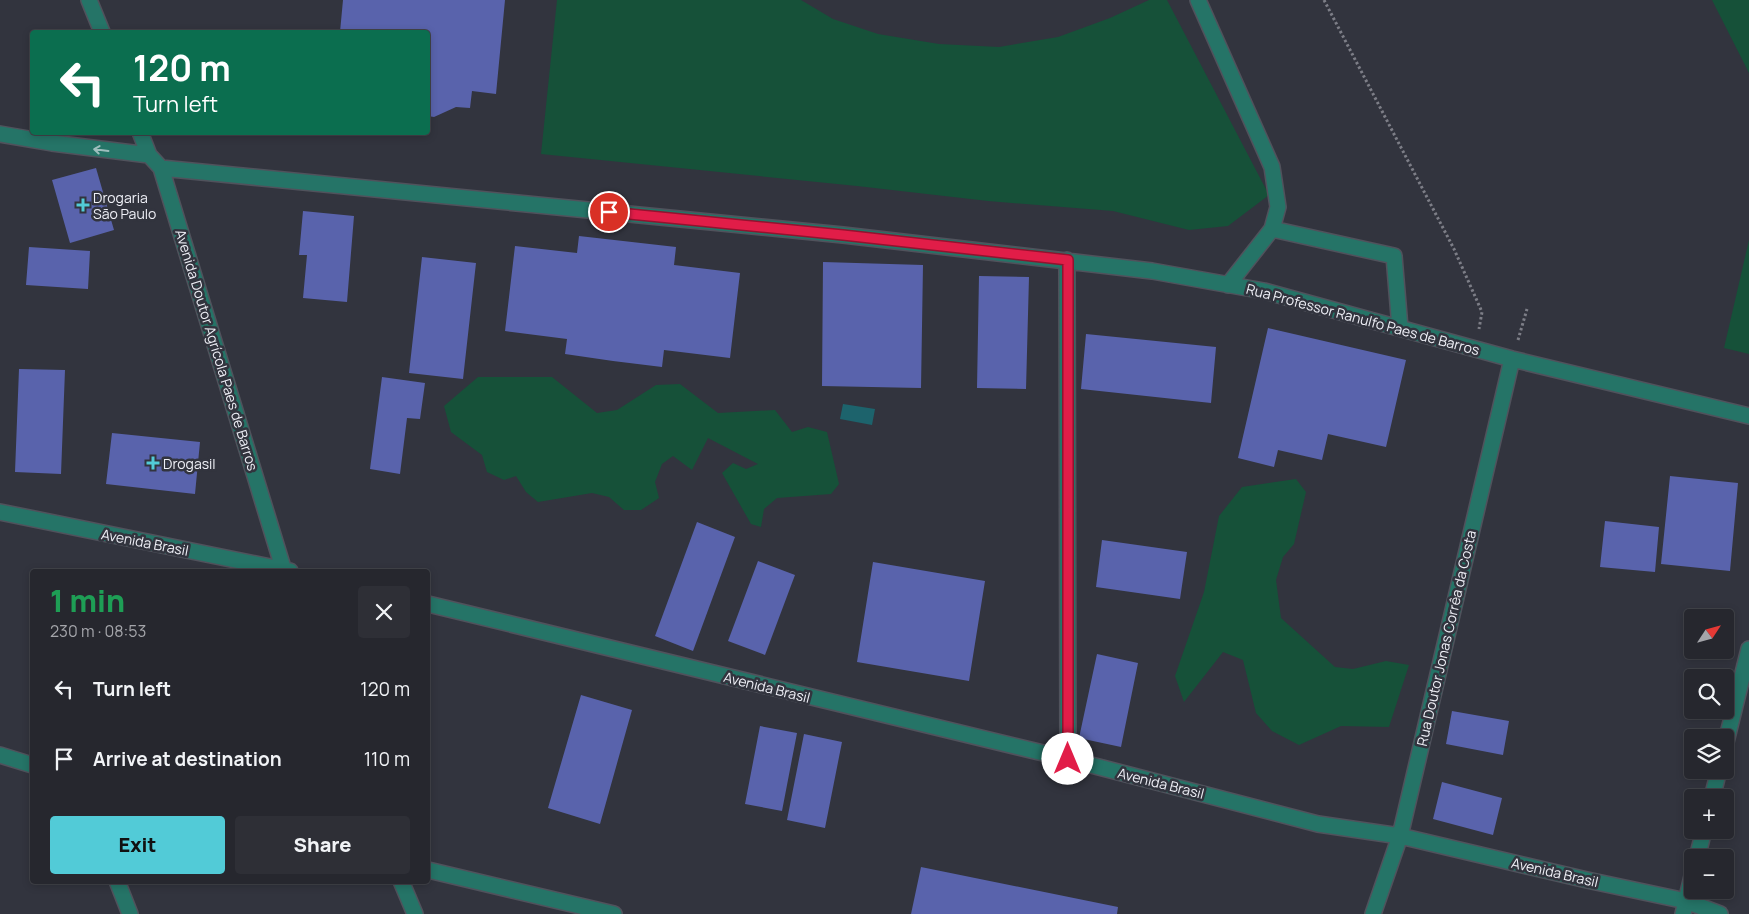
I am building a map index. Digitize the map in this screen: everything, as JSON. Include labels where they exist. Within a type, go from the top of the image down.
[{"type":"street","points":[[89,0],[101,30]]},
{"type":"street","points":[[1198,0],[1272,167],[1278,206],[1272,229],[1228,285]]},
{"type":"street","points":[[0,134],[52,144],[149,156]]},
{"type":"street","name":"Avenida Doutor Agrícola Paes de Barros","points":[[141,135],[149,156],[161,168],[285,569]]},
{"type":"street","name":"Rua Professor Ranulfo Paes de Barros","points":[[161,168],[853,236],[1152,270],[1264,291],[1512,359],[1749,416]]},
{"type":"street","points":[[1272,229],[1394,256],[1400,328]]},
{"type":"street","points":[[1068,260],[1068,759]]},
{"type":"street","name":"Rua Doutor Jonas Corrêa da Costa","points":[[1374,914],[1400,836],[1512,359]]},
{"type":"street","name":"Avenida Brasil","points":[[0,512],[276,569]]},
{"type":"street","name":"Avenida Brasil","points":[[430,604],[1068,759],[1318,824],[1400,836],[1587,880],[1685,908],[1720,914]]},
{"type":"street","points":[[1729,729],[1749,650]]},
{"type":"street","points":[[0,755],[30,764]]},
{"type":"street","points":[[430,870],[614,914]]},
{"type":"street","points":[[118,884],[130,914]]},
{"type":"street","points":[[402,884],[415,914]]},
{"type":"path","points":[[1324,0],[1468,278],[1482,312],[1475,349]]},
{"type":"path","points":[[1512,359],[1527,309]]},
{"type":"green space","points":[[557,0],[801,0],[833,19],[878,34],[939,44],[999,47],[1058,37],[1110,18],[1149,0],[1167,0],[1269,195],[1228,226],[1189,230],[1113,211],[988,201],[541,154]]},
{"type":"green space","points":[[1712,0],[1749,0],[1749,73]]},
{"type":"green space","points":[[1749,240],[1749,354],[1724,348]]},
{"type":"green space","points":[[478,377],[552,377],[597,413],[617,410],[656,385],[680,384],[718,413],[775,410],[792,432],[808,427],[827,432],[839,484],[831,494],[777,498],[764,509],[761,527],[751,524],[722,473],[733,463],[746,469],[758,464],[708,438],[692,470],[673,456],[662,464],[655,482],[659,498],[641,510],[624,510],[609,497],[592,493],[538,502],[526,492],[516,476],[504,480],[487,472],[482,455],[451,432],[444,406]]},
{"type":"green space","points":[[1296,479],[1306,492],[1294,544],[1283,557],[1276,580],[1281,618],[1335,667],[1353,669],[1386,661],[1409,665],[1389,727],[1341,726],[1299,745],[1272,731],[1256,713],[1243,660],[1223,652],[1184,702],[1175,676],[1204,592],[1219,516],[1242,487]]},
{"type":"water","points":[[843,404],[875,409],[872,425],[840,419]]},
{"type":"building","points":[[343,0],[505,0],[496,94],[472,91],[470,108],[456,107],[434,117],[430,116],[430,30],[340,30]]},
{"type":"building","name":"Drogaria São Paulo","points":[[96,168],[114,230],[70,243],[52,180]]},
{"type":"building","points":[[303,211],[354,216],[347,302],[303,298],[307,255],[299,255]]},
{"type":"building","points":[[579,236],[676,247],[674,265],[740,273],[730,358],[664,350],[662,367],[565,354],[567,339],[505,331],[515,246],[577,253]]},
{"type":"building","points":[[29,247],[90,251],[88,289],[26,285]]},
{"type":"building","points":[[422,257],[476,263],[463,379],[409,373]]},
{"type":"building","points":[[823,262],[923,265],[921,388],[822,386]]},
{"type":"building","points":[[979,276],[1029,277],[1026,389],[977,388]]},
{"type":"building","points":[[1268,328],[1406,360],[1386,447],[1328,434],[1322,460],[1278,450],[1274,467],[1238,458]]},
{"type":"building","points":[[1086,334],[1216,347],[1211,403],[1081,389]]},
{"type":"building","points":[[19,369],[65,370],[61,474],[15,472]]},
{"type":"building","points":[[382,377],[425,383],[420,419],[407,418],[400,474],[370,469]]},
{"type":"building","name":"Drogasil","points":[[112,433],[200,442],[195,494],[106,484]]},
{"type":"building","points":[[1670,476],[1738,483],[1730,571],[1661,564]]},
{"type":"building","points":[[1605,521],[1659,527],[1655,572],[1600,567]]},
{"type":"building","points":[[697,522],[735,537],[693,651],[655,636]]},
{"type":"building","points":[[1102,540],[1187,552],[1180,599],[1096,587]]},
{"type":"building","points":[[758,561],[795,575],[765,655],[728,641]]},
{"type":"building","points":[[873,562],[985,581],[969,681],[857,662]]},
{"type":"building","points":[[1097,654],[1138,663],[1121,747],[1079,738]]},
{"type":"building","points":[[581,695],[632,710],[600,824],[548,808]]},
{"type":"building","points":[[1452,711],[1509,721],[1503,755],[1446,744]]},
{"type":"building","points":[[760,726],[797,733],[782,811],[745,804]]},
{"type":"building","points":[[804,734],[842,742],[825,828],[787,820]]},
{"type":"building","points":[[1442,782],[1502,798],[1493,835],[1433,819]]},
{"type":"building","points":[[921,867],[1118,907],[1117,914],[911,914]]},
{"type":"place","name":"Drogaria São Paulo","points":[[83,205]]},
{"type":"place","name":"Drogasil","points":[[153,463]]},
{"type":"route","points":[[609,212],[1068,260],[1068,759]]}]
